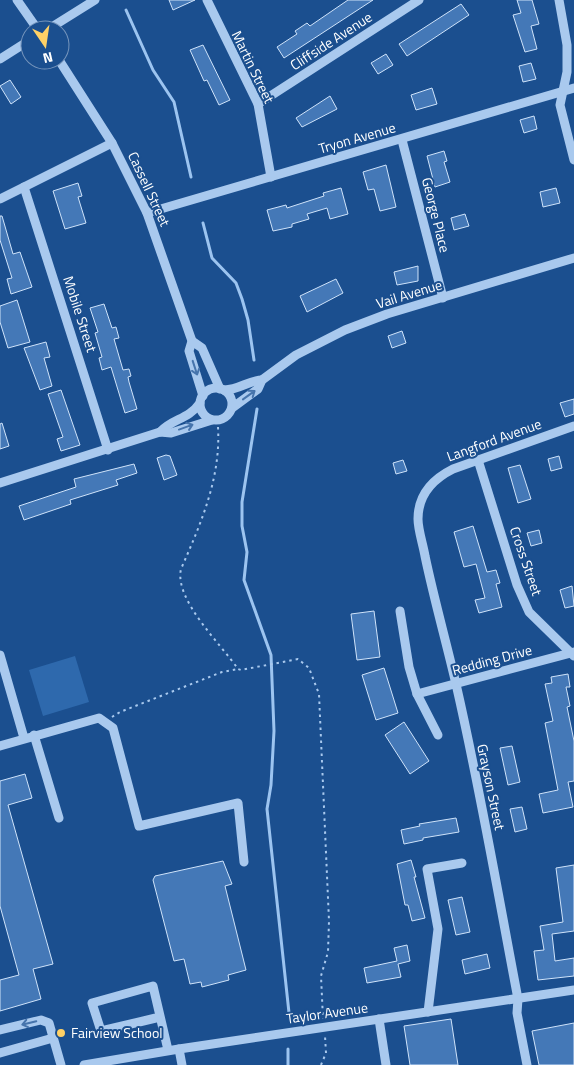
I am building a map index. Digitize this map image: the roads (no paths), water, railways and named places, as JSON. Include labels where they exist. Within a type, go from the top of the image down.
[{"type":"street","points":[[17,0],[31,20]]},
{"type":"street","points":[[63,20],[95,0]]},
{"type":"street","name":"Martin Street","points":[[207,0],[258,104],[271,177]]},
{"type":"street","name":"Cliffside Avenue","points":[[258,104],[419,0]]},
{"type":"street","points":[[559,0],[567,45],[567,72],[560,105],[574,160]]},
{"type":"street","points":[[0,59],[20,46]]},
{"type":"street","name":"Cassell Street","points":[[65,70],[112,144],[148,213],[192,341],[189,351],[202,399]]},
{"type":"street","name":"Tryon Avenue","points":[[148,213],[574,88]]},
{"type":"street","name":"George Place","points":[[402,140],[443,298]]},
{"type":"street","points":[[0,199],[112,144]]},
{"type":"street","name":"Mobile Street","points":[[24,187],[108,450]]},
{"type":"street","name":"Vail Avenue","points":[[232,408],[258,389],[262,380],[296,355],[345,330],[387,314],[574,258]]},
{"type":"street","name":"Cassell Street","points":[[192,341],[202,348],[222,390]]},
{"type":"street","name":"Vail Avenue","points":[[222,390],[238,389],[253,380],[262,380]]},
{"type":"street","points":[[0,483],[160,432],[170,433],[227,416],[232,408],[231,398],[222,390],[210,390],[188,416],[167,424],[160,432]]},
{"type":"street","points":[[202,399],[203,414],[215,420]]},
{"type":"street","name":"Langford Avenue","points":[[419,516],[421,503],[428,488],[439,476],[574,426]]},
{"type":"street","name":"Cross Street","points":[[478,460],[517,585],[529,612],[573,654]]},
{"type":"street","name":"Grayson Street","points":[[419,516],[433,593],[456,684],[518,999],[517,1013],[527,1065]]},
{"type":"street","points":[[400,611],[409,667],[417,694],[438,735]]},
{"type":"street","name":"Redding Drive","points":[[417,694],[573,654]]},
{"type":"street","points":[[0,655],[24,738]]},
{"type":"street","points":[[0,746],[34,735],[102,721],[113,728],[139,826],[238,803],[244,862]]},
{"type":"street","points":[[34,735],[59,818]]},
{"type":"street","points":[[428,1012],[438,929],[427,869],[462,863]]},
{"type":"street","points":[[160,1017],[101,1031],[92,1003],[153,986],[168,1050]]},
{"type":"street","name":"Taylor Avenue","points":[[84,1065],[179,1048],[574,990]]},
{"type":"street","points":[[379,1019],[386,1065]]},
{"type":"street","points":[[0,1030],[40,1020],[49,1023],[61,1065]]},
{"type":"street","points":[[0,1053],[53,1038]]},
{"type":"street","points":[[179,1048],[182,1065]]},
{"type":"waterway","points":[[126,10],[153,70],[174,102],[191,177]]},
{"type":"waterway","points":[[203,223],[212,258],[236,283],[242,299],[248,320],[254,360]]},
{"type":"waterway","points":[[257,409],[242,502],[242,526],[247,552],[244,580],[271,655],[274,731],[271,785],[267,809],[290,1022]]},
{"type":"waterway","points":[[288,1049],[288,1065]]},
{"type":"place","name":"Fairview School","points":[[61,1033]]}]
